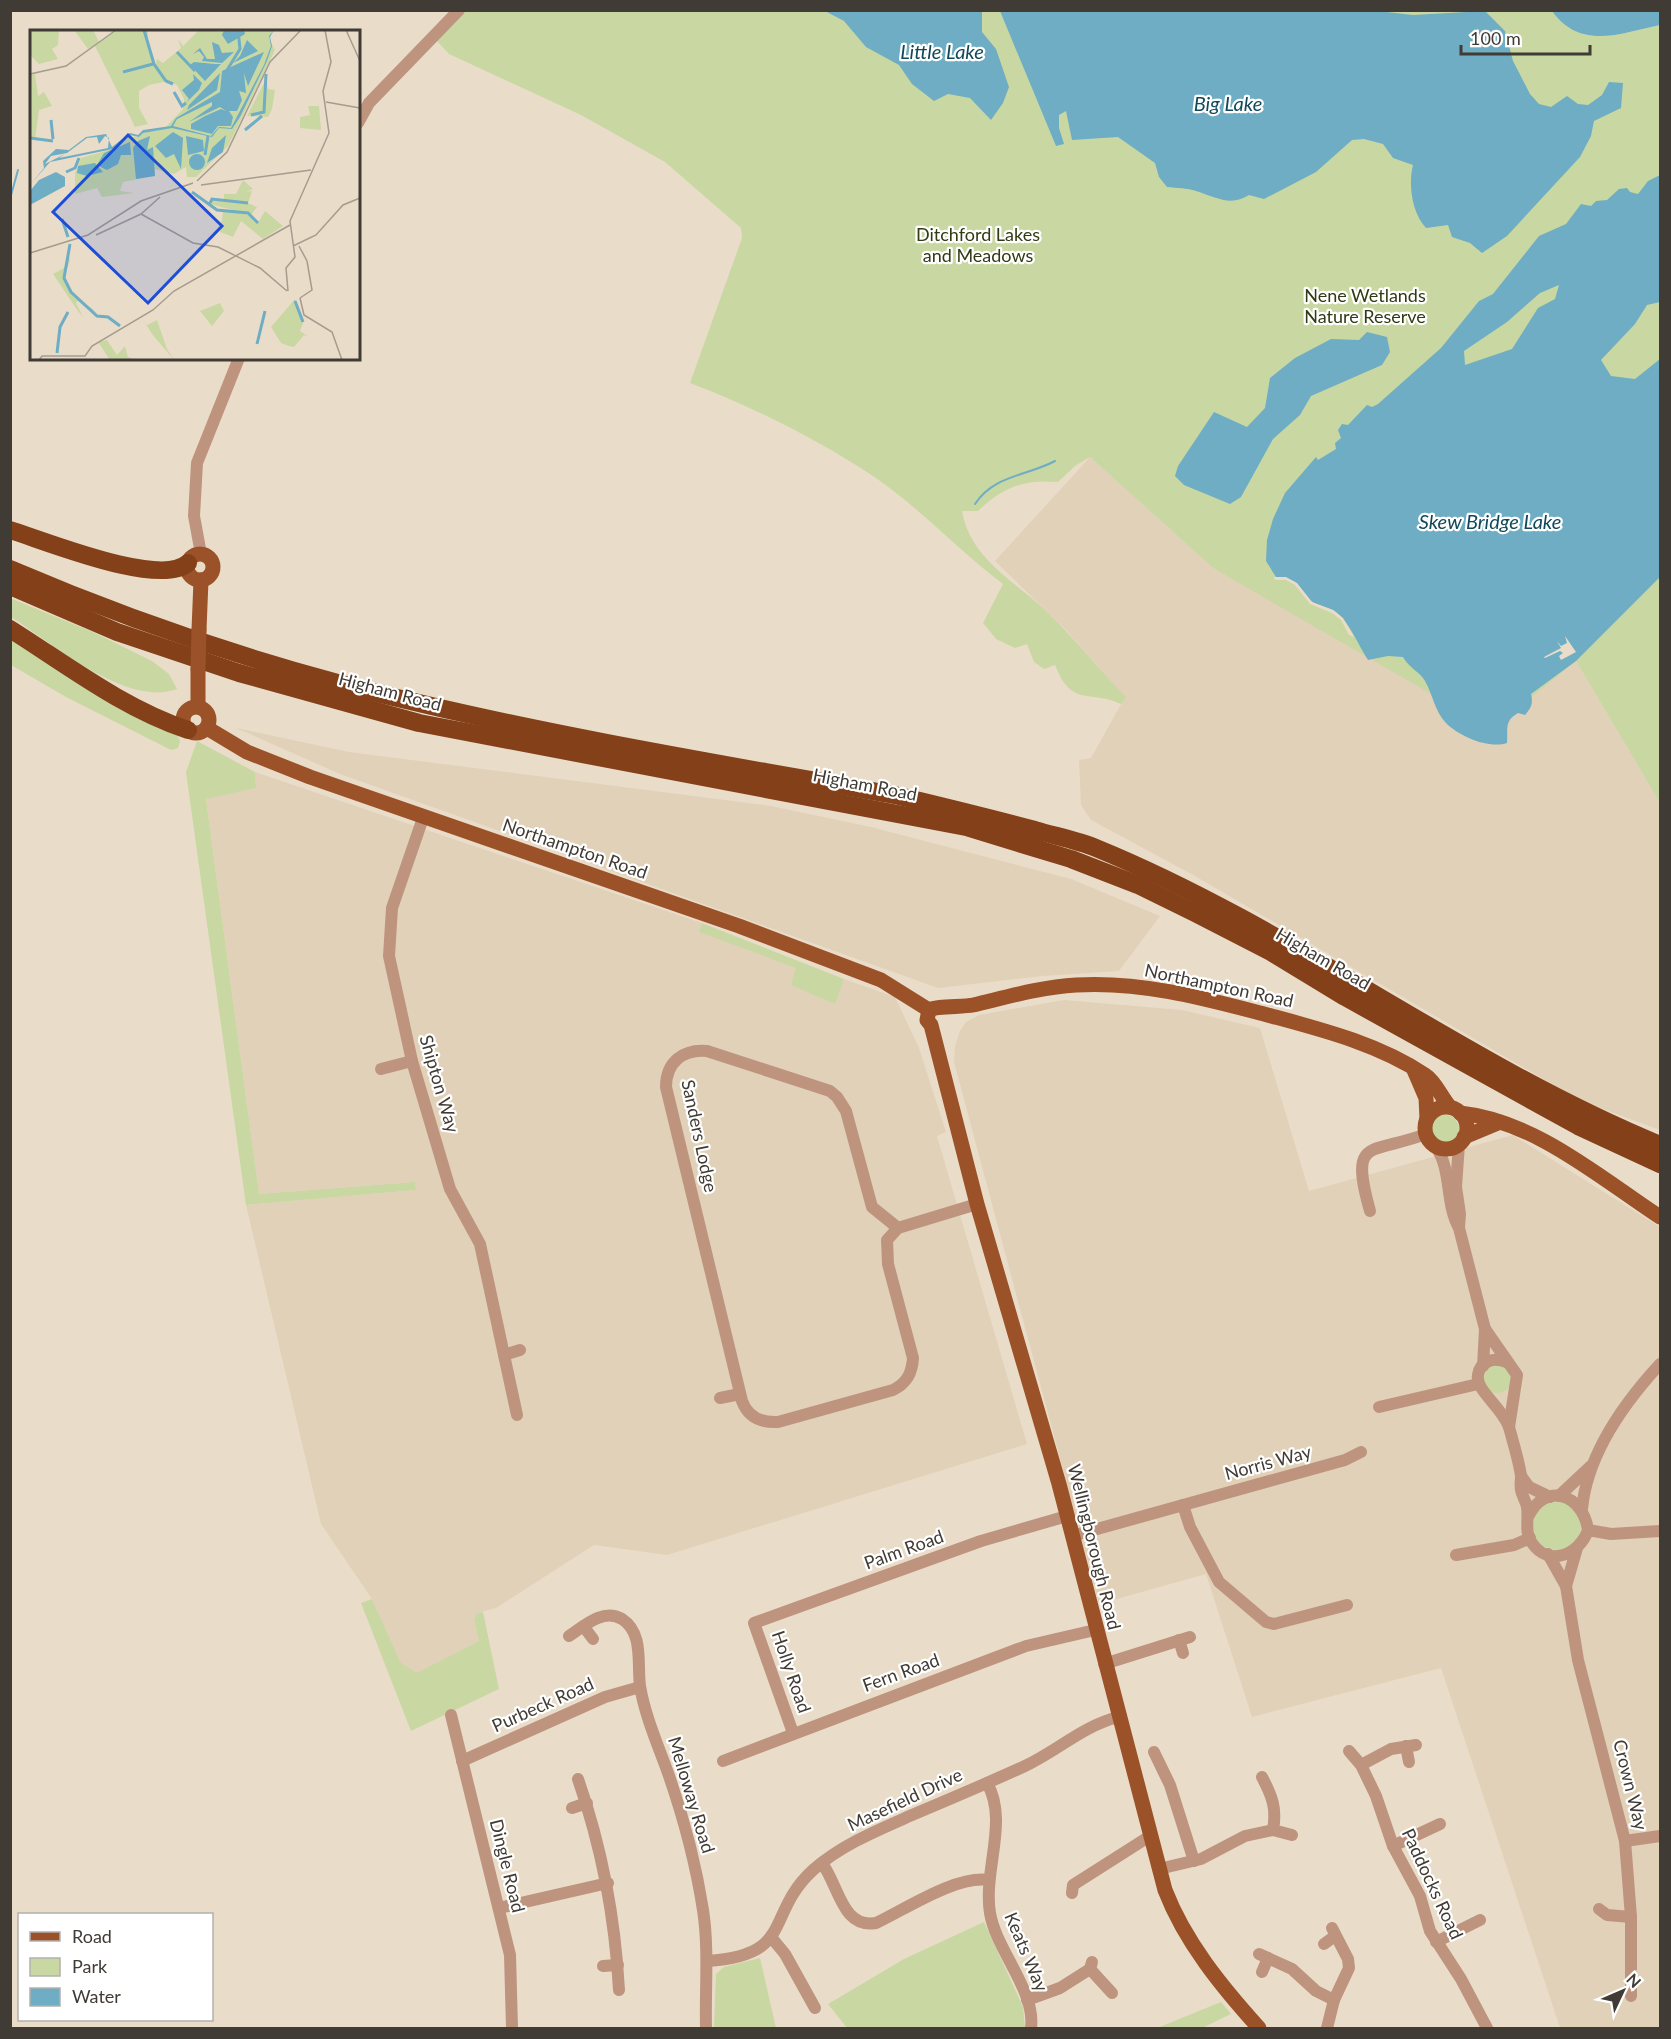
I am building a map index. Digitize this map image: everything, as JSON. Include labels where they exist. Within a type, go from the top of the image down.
[{"type":"highway","points":[[10,530],[121,565],[149,571],[174,571],[195,558]]},
{"type":"highway","name":"Higham Road","points":[[10,569],[123,614],[252,658],[422,704],[899,796],[968,812],[1094,847],[1204,896],[1276,935],[1491,1062],[1587,1113],[1660,1145]]},
{"type":"highway","name":"Higham Road","points":[[10,586],[117,632],[239,673],[418,723],[966,826],[1071,860],[1138,885],[1224,927],[1483,1074],[1578,1125],[1660,1164]]},
{"type":"highway","points":[[10,629],[97,685],[165,723],[188,730]]},
{"type":"main road","points":[[195,558],[209,558],[213,565],[209,577],[201,580],[190,575],[195,558]]},
{"type":"main road","points":[[198,707],[201,580]]},
{"type":"main road","points":[[198,707],[208,715],[207,728],[196,733],[188,730],[183,723],[184,715],[190,709],[198,707]]},
{"type":"main road","name":"Northampton Road","points":[[207,728],[247,752],[423,818],[723,921],[864,974],[893,986],[938,1017],[972,1005],[1036,990],[1075,985],[1154,989],[1234,1006],[1344,1037],[1390,1055],[1431,1081],[1455,1110]]},
{"type":"main road","name":"Wellingborough Road","points":[[938,1017],[939,1052],[977,1204],[1067,1516],[1159,1869],[1172,1907],[1184,1931],[1214,1973],[1259,2028]]},
{"type":"main road","points":[[1414,1070],[1426,1098],[1429,1133],[1445,1149],[1500,1122]]},
{"type":"main road","points":[[1429,1133],[1438,1108],[1490,1116],[1524,1130],[1660,1216]]},
{"type":"main road","points":[[1455,1110],[1466,1122],[1462,1141]]},
{"type":"street","points":[[360,119],[369,102],[459,10]]},
{"type":"street","points":[[195,558],[194,516],[197,463],[238,360]]},
{"type":"street","name":"Shipton Way","points":[[423,818],[392,908],[388,942],[389,956],[412,1061],[450,1189],[480,1244],[517,1415]]},
{"type":"street","name":"Sanders Lodge","points":[[707,1051],[809,1084],[837,1097],[846,1111],[872,1207],[898,1228],[890,1234],[885,1246],[913,1358],[912,1368],[903,1384],[893,1390],[770,1422],[749,1414],[740,1394],[666,1087],[672,1064],[688,1052],[707,1051]]},
{"type":"street","points":[[381,1069],[412,1061]]},
{"type":"street","points":[[1370,1211],[1360,1175],[1368,1153],[1383,1145],[1429,1133],[1443,1159],[1452,1215],[1459,1228],[1485,1329],[1483,1366]]},
{"type":"street","points":[[1459,1228],[1460,1214],[1456,1187],[1462,1141]]},
{"type":"street","points":[[898,1228],[977,1204]]},
{"type":"street","points":[[1485,1329],[1517,1375],[1509,1426]]},
{"type":"street","points":[[504,1355],[520,1350]]},
{"type":"street","points":[[1506,1362],[1494,1359],[1483,1366],[1478,1373],[1478,1384],[1485,1395],[1491,1398],[1506,1397],[1514,1389]]},
{"type":"street","points":[[1491,1398],[1509,1426],[1521,1476],[1521,1490],[1528,1517],[1530,1538],[1541,1552],[1564,1556],[1577,1548],[1588,1530],[1582,1509],[1592,1466],[1627,1405],[1660,1364]]},
{"type":"street","points":[[1379,1407],[1478,1384]]},
{"type":"street","points":[[720,1398],[740,1394]]},
{"type":"street","name":"Norris Way","points":[[1072,1536],[1346,1460],[1361,1452]]},
{"type":"street","points":[[1528,1517],[1537,1504],[1555,1497],[1592,1466]]},
{"type":"street","points":[[1521,1476],[1529,1487],[1555,1497],[1573,1500],[1582,1509]]},
{"type":"street","points":[[1183,1505],[1190,1527],[1219,1582],[1266,1622],[1274,1624],[1347,1605]]},
{"type":"street","name":"Palm Road","points":[[754,1623],[981,1542],[1067,1516]]},
{"type":"street","points":[[1588,1530],[1611,1534],[1660,1532]]},
{"type":"street","points":[[1456,1556],[1506,1547],[1530,1538]]},
{"type":"street","name":"Crown Way","points":[[1566,1586],[1577,1548]]},
{"type":"street","name":"Crown Way","points":[[1548,1554],[1566,1586],[1578,1660],[1625,1841],[1631,1917],[1631,1996]]},
{"type":"street","name":"Melloway Road","points":[[569,1636],[608,1615],[617,1617],[630,1626],[636,1638],[640,1687],[692,1861],[703,1907],[707,1961],[706,2028]]},
{"type":"street","name":"Holly Road","points":[[754,1623],[793,1733]]},
{"type":"street","points":[[584,1627],[593,1639]]},
{"type":"street","name":"Fern Road","points":[[723,1761],[1026,1646],[1095,1630]]},
{"type":"street","points":[[1104,1664],[1184,1638],[1183,1653]]},
{"type":"street","name":"Purbeck Road","points":[[462,1761],[605,1696],[640,1687]]},
{"type":"street","name":"Dingle Road","points":[[451,1715],[510,1955],[512,2028]]},
{"type":"street","name":"Masefield Drive","points":[[707,1961],[748,1955],[763,1947],[800,1886],[822,1863],[862,1837],[1033,1762],[1091,1727],[1118,1718]]},
{"type":"street","points":[[1361,1765],[1383,1752],[1411,1745],[1409,1762]]},
{"type":"street","points":[[1154,1752],[1175,1784],[1194,1861]]},
{"type":"street","name":"Paddocks Road","points":[[1349,1752],[1361,1765],[1376,1796],[1393,1846],[1418,1891],[1436,1942],[1456,1971],[1488,2028]]},
{"type":"street","points":[[1261,1775],[1274,1800],[1276,1813],[1273,1830]]},
{"type":"street","points":[[578,1779],[587,1803],[608,1883],[619,1990]]},
{"type":"street","name":"Keats Way","points":[[987,1783],[997,1806],[989,1880],[990,1914],[1027,2000],[1032,2019],[1031,2028]]},
{"type":"street","points":[[572,1808],[587,1803]]},
{"type":"street","points":[[1393,1846],[1440,1824]]},
{"type":"street","points":[[1159,1869],[1194,1861],[1245,1836],[1273,1830],[1292,1835]]},
{"type":"street","points":[[1072,1893],[1073,1885],[1150,1836]]},
{"type":"street","points":[[1625,1841],[1660,1836]]},
{"type":"street","points":[[822,1863],[833,1880],[850,1917],[855,1922],[867,1925],[876,1923],[949,1887],[974,1878],[989,1880]]},
{"type":"street","points":[[499,1908],[608,1883]]},
{"type":"street","points":[[1599,1909],[1607,1915],[1631,1917]]},
{"type":"street","points":[[1436,1942],[1480,1920]]},
{"type":"street","points":[[1324,1944],[1334,1932],[1348,1959],[1349,1968],[1334,2000],[1327,2028]]},
{"type":"street","points":[[771,1937],[785,1954],[815,2008]]},
{"type":"street","points":[[1262,1972],[1264,1956],[1292,1969],[1316,1991],[1334,2000]]},
{"type":"street","points":[[603,1966],[618,1965]]},
{"type":"street","points":[[1027,2000],[1060,1989],[1091,1966],[1112,1993]]},
{"type":"shaded area","points":[[1090,457],[1213,568],[1273,601],[1576,661],[1660,803],[1660,1130],[1581,1101],[1195,876],[1091,820],[1081,805],[1079,760],[1091,758],[1125,697],[1067,631],[995,561]]},
{"type":"shaded area","points":[[236,728],[349,752],[771,806],[871,827],[1071,879],[1160,916],[1119,971],[1042,976],[938,988],[340,774]]},
{"type":"shaded area","points":[[255,772],[702,923],[700,932],[797,968],[834,1004],[844,979],[895,997],[919,1048],[946,1132],[937,1136],[1027,1444],[667,1555],[594,1545],[496,1608],[477,1613],[474,1620],[479,1641],[417,1674],[401,1663],[372,1599],[321,1524],[246,1205],[416,1190],[415,1182],[259,1194],[206,798],[256,788]]},
{"type":"shaded area","points":[[1064,1000],[1182,1010],[1260,1028],[1309,1191],[1513,1135],[1660,1227],[1660,2028],[1560,2028],[1441,1668],[1252,1717],[1206,1574],[1099,1604],[954,1062],[955,1046],[966,1022],[979,1015]]},
{"type":"green space","name":"Ditchford Lakes and Meadows","points":[[465,10],[1552,10],[1563,23],[1576,31],[1589,35],[1616,35],[1660,25],[1660,803],[1576,661],[1492,729],[1213,568],[1090,457],[1075,466],[1058,482],[1035,482],[1015,486],[996,496],[978,511],[962,511],[966,527],[983,554],[1005,577],[1054,618],[1126,697],[1121,704],[1075,692],[1061,678],[1055,665],[1044,669],[1034,662],[1027,644],[1015,648],[996,639],[983,623],[1003,584],[890,488],[852,462],[807,437],[761,413],[690,383],[742,238],[741,228],[665,162],[581,115],[449,54],[436,40]]},
{"type":"green space","points":[[10,598],[95,633],[152,661],[169,674],[177,689],[157,692],[136,689],[91,670],[11,617]]},
{"type":"green space","points":[[10,635],[176,732],[180,741],[178,748],[171,750],[66,697],[11,665]]},
{"type":"green space","points":[[197,741],[255,772],[256,788],[206,799],[259,1194],[415,1182],[416,1190],[246,1205],[186,772]]},
{"type":"green space","points":[[702,923],[844,979],[835,1004],[791,985],[796,968],[699,932]]},
{"type":"green space","points":[[1445,1115],[1455,1119],[1459,1129],[1455,1139],[1445,1143],[1435,1139],[1431,1129],[1435,1119]]},
{"type":"green space","points":[[1497,1365],[1507,1369],[1511,1379],[1507,1389],[1497,1393],[1487,1389],[1483,1379],[1487,1369]]},
{"type":"green space","points":[[1552,1502],[1562,1502],[1577,1512],[1581,1526],[1580,1535],[1571,1546],[1562,1550],[1552,1550],[1537,1540],[1533,1531],[1533,1521],[1543,1506]]},
{"type":"green space","points":[[372,1599],[401,1663],[417,1673],[479,1641],[474,1620],[477,1613],[483,1612],[499,1689],[411,1731],[361,1603]]},
{"type":"green space","points":[[984,1922],[1023,2007],[1025,2028],[847,2028],[828,2004],[904,1959]]},
{"type":"green space","points":[[760,1958],[776,2028],[714,2028],[716,1974],[724,1967]]},
{"type":"green space","points":[[1221,2002],[1231,2014],[1202,2028],[1157,2028]]},
{"type":"water","name":"Little Lake","points":[[825,11],[982,11],[982,32],[996,49],[1009,87],[1003,103],[991,120],[970,98],[948,94],[934,101],[912,84],[899,65],[866,47],[844,21]]},
{"type":"water","name":"Big Lake","points":[[1000,11],[1378,11],[1413,15],[1485,11],[1505,31],[1513,61],[1530,94],[1539,104],[1551,107],[1567,96],[1578,104],[1588,105],[1602,95],[1609,82],[1623,83],[1621,108],[1594,121],[1591,136],[1580,157],[1507,236],[1482,253],[1470,243],[1452,237],[1448,225],[1426,228],[1417,215],[1412,198],[1413,165],[1393,158],[1383,144],[1364,139],[1352,140],[1316,172],[1264,199],[1249,195],[1242,199],[1229,201],[1193,190],[1167,187],[1159,177],[1155,163],[1118,137],[1072,140],[1066,111],[1059,115],[1059,128],[1064,144],[1056,146]]},
{"type":"water","points":[[1552,11],[1660,11],[1660,25],[1616,35],[1589,35],[1576,31],[1563,23]]},
{"type":"water","name":"Skew Bridge Lake","points":[[1660,175],[1660,302],[1647,305],[1635,324],[1601,360],[1611,376],[1635,379],[1660,359],[1660,577],[1576,661],[1531,694],[1531,705],[1525,715],[1518,713],[1509,722],[1507,743],[1483,743],[1459,733],[1446,723],[1439,714],[1425,681],[1403,657],[1388,656],[1368,660],[1350,628],[1336,612],[1310,600],[1292,581],[1276,577],[1266,561],[1267,540],[1273,519],[1285,493],[1316,457],[1318,460],[1336,449],[1335,443],[1341,438],[1338,430],[1342,424],[1348,425],[1367,405],[1372,407],[1378,404],[1441,348],[1479,301],[1493,294],[1539,236],[1566,224],[1581,204],[1591,206],[1596,201],[1607,200],[1619,189],[1627,188],[1630,192],[1638,194],[1648,181]],"holes":[[[1559,285],[1555,299],[1538,308],[1512,349],[1465,365],[1464,351],[1507,322],[1540,293]]]},
{"type":"water","points":[[1367,332],[1387,337],[1390,352],[1382,365],[1311,396],[1300,415],[1273,439],[1241,497],[1230,504],[1184,485],[1175,476],[1178,466],[1214,412],[1247,427],[1265,408],[1270,378],[1295,358],[1331,339],[1359,340]]},
{"type":"pier","points":[[1274,577],[1286,577],[1297,583],[1312,602],[1333,610],[1343,618],[1354,637],[1349,635],[1341,620],[1332,613],[1310,604],[1295,585],[1286,580],[1275,580]]},
{"type":"pier","points":[[1565,636],[1576,652],[1561,660],[1559,656],[1563,653],[1560,651],[1545,658],[1561,648],[1557,641],[1561,646],[1567,643]]},
{"type":"waterway","points":[[10,199],[18,170]]},
{"type":"waterway","points":[[975,504],[983,494],[1001,482],[1055,461]]},
{"type":"park label","name":"Nene Wetlands Nature Reserve","points":[[1365,306]]}]
